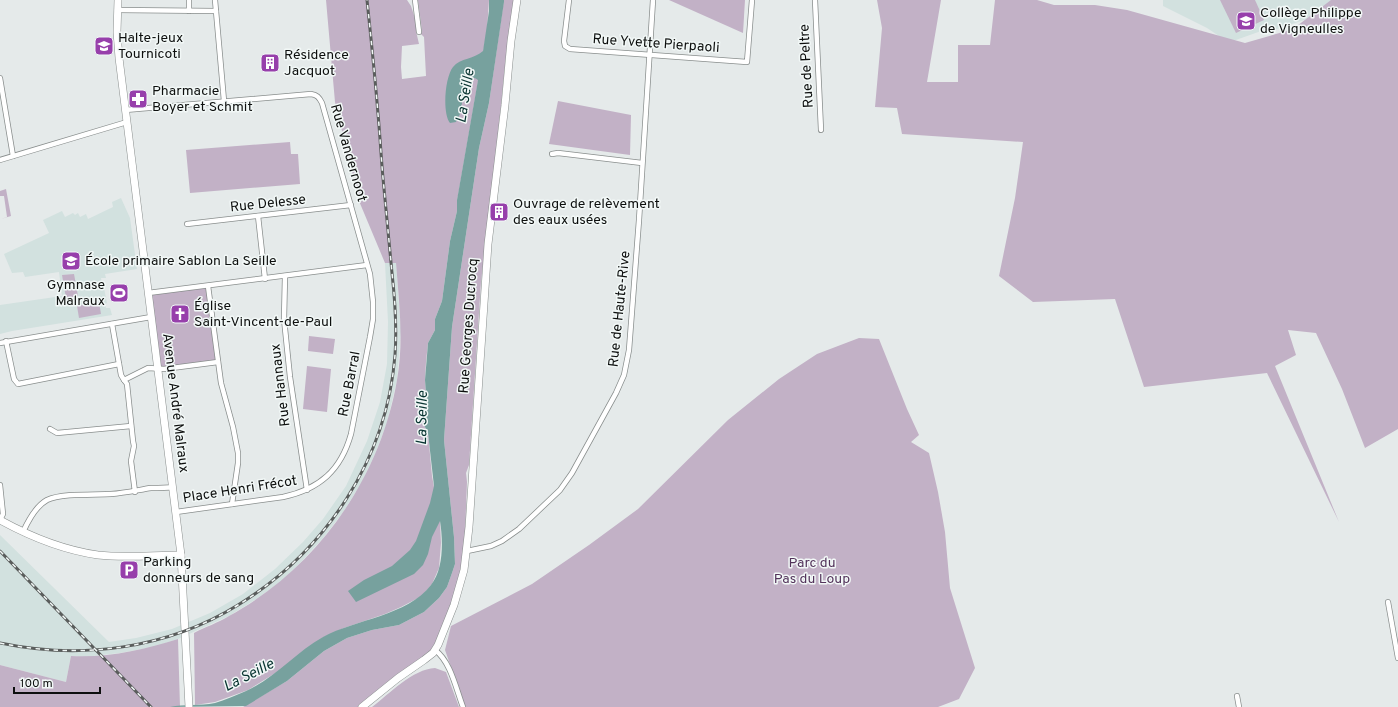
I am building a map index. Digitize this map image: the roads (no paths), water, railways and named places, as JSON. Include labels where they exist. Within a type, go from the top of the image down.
[{"type":"street","name":"Avenue André Malraux","points":[[118,0],[118,47],[125,110],[182,555],[189,707]]},
{"type":"street","points":[[189,0],[189,11]]},
{"type":"street","points":[[215,0],[224,101]]},
{"type":"street","points":[[415,0],[420,32]]},
{"type":"street","name":"Rue Georges Ducrocq","points":[[435,650],[441,639],[454,605],[464,570],[467,551],[488,244],[505,105],[511,40],[517,0]]},
{"type":"street","name":"Rue Yvette Pierpaoli","points":[[570,0],[564,41],[565,46],[570,49],[747,62],[752,0]]},
{"type":"street","name":"Rue de Haute-Rive","points":[[467,551],[491,546],[502,541],[519,529],[555,495],[568,479],[621,384],[629,350],[653,0]]},
{"type":"street","name":"Rue de Peltre","points":[[815,0],[815,32],[821,130]]},
{"type":"street","points":[[118,10],[216,11]]},
{"type":"street","points":[[0,78],[13,156]]},
{"type":"street","name":"Rue Vandernoot","points":[[125,110],[311,94],[320,98],[367,266]]},
{"type":"street","points":[[0,160],[127,122]]},
{"type":"street","points":[[552,154],[558,153],[642,163]]},
{"type":"street","name":"Rue Delesse","points":[[187,224],[351,206]]},
{"type":"street","points":[[258,216],[265,279]]},
{"type":"street","points":[[148,293],[367,266]]},
{"type":"street","name":"Rue Barral","points":[[307,490],[319,483],[336,468],[347,448],[351,434],[373,319],[371,288],[367,266]]},
{"type":"street","name":"Rue Hannaux","points":[[285,276],[284,318],[290,377],[307,490]]},
{"type":"street","points":[[208,286],[221,383],[233,427],[238,453],[232,504]]},
{"type":"street","points":[[0,342],[151,317]]},
{"type":"street","points":[[112,324],[121,375],[127,384],[134,446],[131,461],[135,492]]},
{"type":"street","points":[[6,341],[14,379],[18,384],[119,364]]},
{"type":"street","points":[[124,380],[148,368],[164,369],[218,362]]},
{"type":"street","points":[[50,429],[57,434],[132,426]]},
{"type":"street","points":[[0,485],[3,514],[0,520],[23,532],[61,547],[100,555],[182,555]]},
{"type":"street","points":[[23,532],[36,510],[42,503],[48,500],[64,497],[135,492],[150,488],[173,487]]},
{"type":"street","name":"Place Henri Frécot","points":[[176,512],[283,497],[299,494],[307,490]]},
{"type":"street","points":[[1388,602],[1398,658]]},
{"type":"street","points":[[362,707],[435,650],[441,655],[447,664],[463,707]]},
{"type":"street","points":[[1238,696],[1239,707]]},
{"type":"water","points":[[489,0],[504,0],[504,2],[489,103],[479,148],[452,327],[444,440],[454,537],[455,564],[447,587],[439,598],[424,612],[399,625],[372,630],[347,638],[324,651],[287,681],[246,706],[170,707],[215,703],[257,686],[323,637],[409,604],[431,585],[435,578],[442,554],[440,521],[432,537],[428,554],[423,565],[414,574],[356,602],[348,591],[364,580],[392,566],[410,550],[416,541],[430,503],[434,486],[428,433],[424,425],[427,407],[425,380],[428,343],[435,330],[435,319],[442,301],[450,241],[457,211],[457,200],[478,80],[471,78],[466,81],[460,114],[456,122],[450,123],[446,111],[446,86],[450,72],[456,64],[476,56],[483,51],[489,11]]},
{"type":"railway","points":[[0,643],[31,648],[61,650],[92,650],[123,647],[153,641],[182,632],[211,620],[238,605],[270,583],[299,558],[324,530],[346,499],[365,466],[379,430],[390,393],[396,345],[394,293],[367,0]]},
{"type":"railway","points":[[0,551],[151,707]]},
{"type":"place","name":"Collège Philippe de Vigneulles","points":[[1246,21]]},
{"type":"place","name":"Halte-jeux Tournicoti","points":[[104,46]]},
{"type":"place","name":"Résidence Jacquot","points":[[270,63]]},
{"type":"place","name":"Pharmacie Boyer et Schmit","points":[[138,99]]},
{"type":"place","name":"Ouvrage de relèvement des eaux usées","points":[[499,212]]},
{"type":"place","name":"École primaire Sablon La Seille","points":[[71,261]]},
{"type":"place","name":"Gymnase Malraux","points":[[119,293]]},
{"type":"place","name":"Église Saint-Vincent-de-Paul","points":[[180,314]]},
{"type":"place","name":"Parking donneurs de sang","points":[[129,570]]},
{"type":"water label","name":"La Seille","points":[[466,96]]},
{"type":"water label","name":"La Seille","points":[[423,418]]},
{"type":"water label","name":"La Seille","points":[[249,676]]},
{"type":"park label","name":"Parc du Pas du Loup","points":[[812,572]]}]
